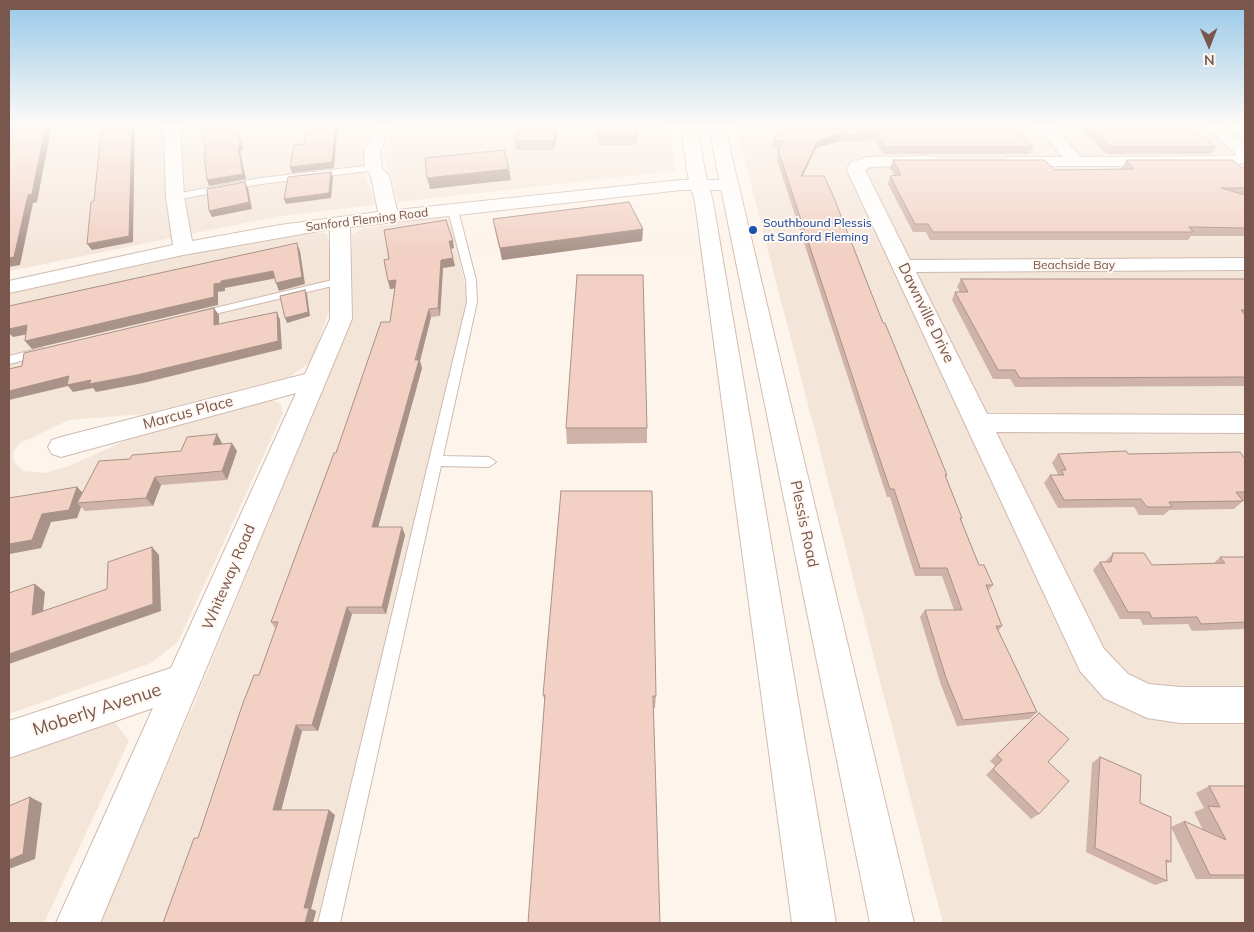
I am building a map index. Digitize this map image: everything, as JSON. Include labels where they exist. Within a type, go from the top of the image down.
[{"type":"street","points":[[174,167],[175,197],[183,249]]},
{"type":"street","name":"Plessis Road","points":[[708,167],[715,185],[892,923]]},
{"type":"street","name":"Plessis Road","points":[[715,167],[715,185],[814,923]]},
{"type":"street","name":"Dawnville Drive","points":[[856,167],[857,173],[1092,660],[1116,686],[1147,701],[1180,705],[1245,705]]},
{"type":"street","points":[[374,168],[380,176],[389,218]]},
{"type":"street","name":"Sanford Fleming Road","points":[[9,287],[183,249],[340,222],[661,187],[715,185]]},
{"type":"street","name":"Whiteway Road","points":[[78,923],[342,319],[340,222]]},
{"type":"street","name":"Beachside Bay","points":[[903,266],[1245,264]]},
{"type":"street","name":"Marcus Place","points":[[61,447],[314,380]]},
{"type":"street","points":[[979,423],[1245,424]]},
{"type":"street","name":"Moberly Avenue","points":[[9,739],[184,681]]},
{"type":"lane","points":[[175,197],[261,180],[374,168]]},
{"type":"lane","points":[[329,923],[472,302],[471,280],[453,210]]},
{"type":"lane","points":[[189,317],[341,281]]},
{"type":"lane","points":[[9,360],[56,349]]},
{"type":"lane","points":[[435,461],[489,462]]},
{"type":"shaded area","points":[[9,167],[365,167],[375,201],[374,205],[280,216],[9,271]]},
{"type":"shaded area","points":[[387,167],[675,167],[675,171],[398,202]]},
{"type":"shaded area","points":[[746,167],[1245,167],[1245,923],[943,923]]},
{"type":"shaded area","points":[[438,218],[451,219],[469,304],[319,923],[99,923],[194,704],[349,326],[352,234],[364,228]]},
{"type":"shaded area","points":[[309,232],[326,233],[331,245],[332,302],[312,361],[291,376],[144,414],[69,420],[20,443],[13,453],[14,462],[23,471],[45,473],[69,466],[138,435],[265,398],[280,403],[283,413],[178,642],[151,663],[9,714],[9,293],[269,238]]},
{"type":"shaded area","points":[[112,718],[129,741],[44,923],[9,923],[9,750]]},
{"type":"building","points":[[9,167],[37,167],[32,194],[28,195],[14,257],[9,258]]},
{"type":"building","points":[[97,167],[131,167],[129,236],[87,244],[91,202],[94,201]]},
{"type":"building","points":[[206,167],[242,167],[243,174],[207,180]]},
{"type":"building","points":[[426,167],[509,169],[427,178]]},
{"type":"building","points":[[784,167],[805,167],[801,176],[824,176],[832,193],[883,323],[885,323],[947,475],[945,475],[962,518],[960,518],[979,565],[984,565],[993,585],[986,585],[1002,626],[996,626],[1037,712],[963,720],[946,678],[925,610],[962,610],[947,568],[920,568],[894,489],[890,489]]},
{"type":"building","points":[[897,167],[1052,167],[1054,170],[1134,169],[1133,167],[1245,168],[1245,188],[1221,188],[1245,195],[1245,228],[1189,227],[1193,232],[933,232],[928,224],[915,224],[890,176],[901,175]]},
{"type":"building","points":[[331,172],[329,193],[284,199],[288,177]]},
{"type":"building","points":[[245,182],[249,202],[209,211],[207,189]]},
{"type":"building","points":[[629,202],[643,229],[500,248],[493,219]]},
{"type":"building","points":[[446,220],[453,241],[449,241],[453,258],[441,260],[438,308],[429,309],[415,360],[419,360],[372,527],[402,527],[382,607],[347,607],[312,725],[296,725],[273,810],[329,810],[304,908],[309,908],[305,923],[163,923],[194,838],[198,838],[243,703],[254,675],[259,675],[278,622],[271,622],[334,453],[336,453],[381,322],[390,322],[396,280],[388,281],[384,260],[389,259],[384,230]]},
{"type":"building","points":[[297,243],[302,277],[276,283],[273,271],[221,281],[221,283],[214,284],[214,297],[25,341],[27,325],[9,329],[9,306]]},
{"type":"building","points":[[577,275],[643,275],[647,428],[566,428]]},
{"type":"building","points":[[961,279],[1245,279],[1245,310],[1241,310],[1245,315],[1245,377],[1020,378],[1015,370],[998,370],[955,292],[968,292]]},
{"type":"building","points":[[305,290],[308,312],[285,318],[280,296]]},
{"type":"building","points":[[214,308],[214,325],[277,312],[278,341],[137,375],[89,384],[91,380],[67,385],[69,376],[9,391],[9,369],[22,366],[24,353]]},
{"type":"building","points":[[217,434],[213,445],[232,443],[222,471],[155,477],[146,498],[77,503],[99,461],[130,459],[132,455],[181,451],[187,437]]},
{"type":"building","points":[[1126,451],[1128,454],[1240,452],[1245,459],[1245,492],[1236,492],[1243,501],[1169,502],[1172,507],[1147,507],[1141,499],[1064,500],[1050,475],[1064,475],[1061,470],[1066,470],[1058,454]]},
{"type":"building","points":[[77,487],[69,510],[42,514],[32,540],[9,544],[9,498]]},
{"type":"building","points":[[561,491],[652,491],[656,696],[653,696],[660,923],[528,923],[545,695],[543,695]]},
{"type":"building","points":[[152,547],[153,604],[9,654],[9,593],[35,584],[32,615],[107,589],[108,562]]},
{"type":"building","points":[[1113,553],[1144,553],[1152,565],[1225,563],[1220,557],[1245,557],[1245,622],[1201,624],[1197,617],[1152,618],[1149,612],[1128,612],[1100,562],[1111,562]]},
{"type":"building","points":[[1039,713],[1069,739],[1048,762],[1069,781],[1039,814],[993,769],[1002,760],[997,755]]},
{"type":"building","points":[[1100,757],[1141,775],[1140,803],[1171,817],[1171,862],[1166,860],[1167,881],[1095,848]]},
{"type":"building","points":[[1209,786],[1245,786],[1245,875],[1210,875],[1184,821],[1226,840],[1208,806],[1220,807]]},
{"type":"building","points":[[30,797],[23,854],[9,860],[9,806]]},
{"type":"place","name":"Southbound Plessis at Sanford Fleming","points":[[753,230]]}]
